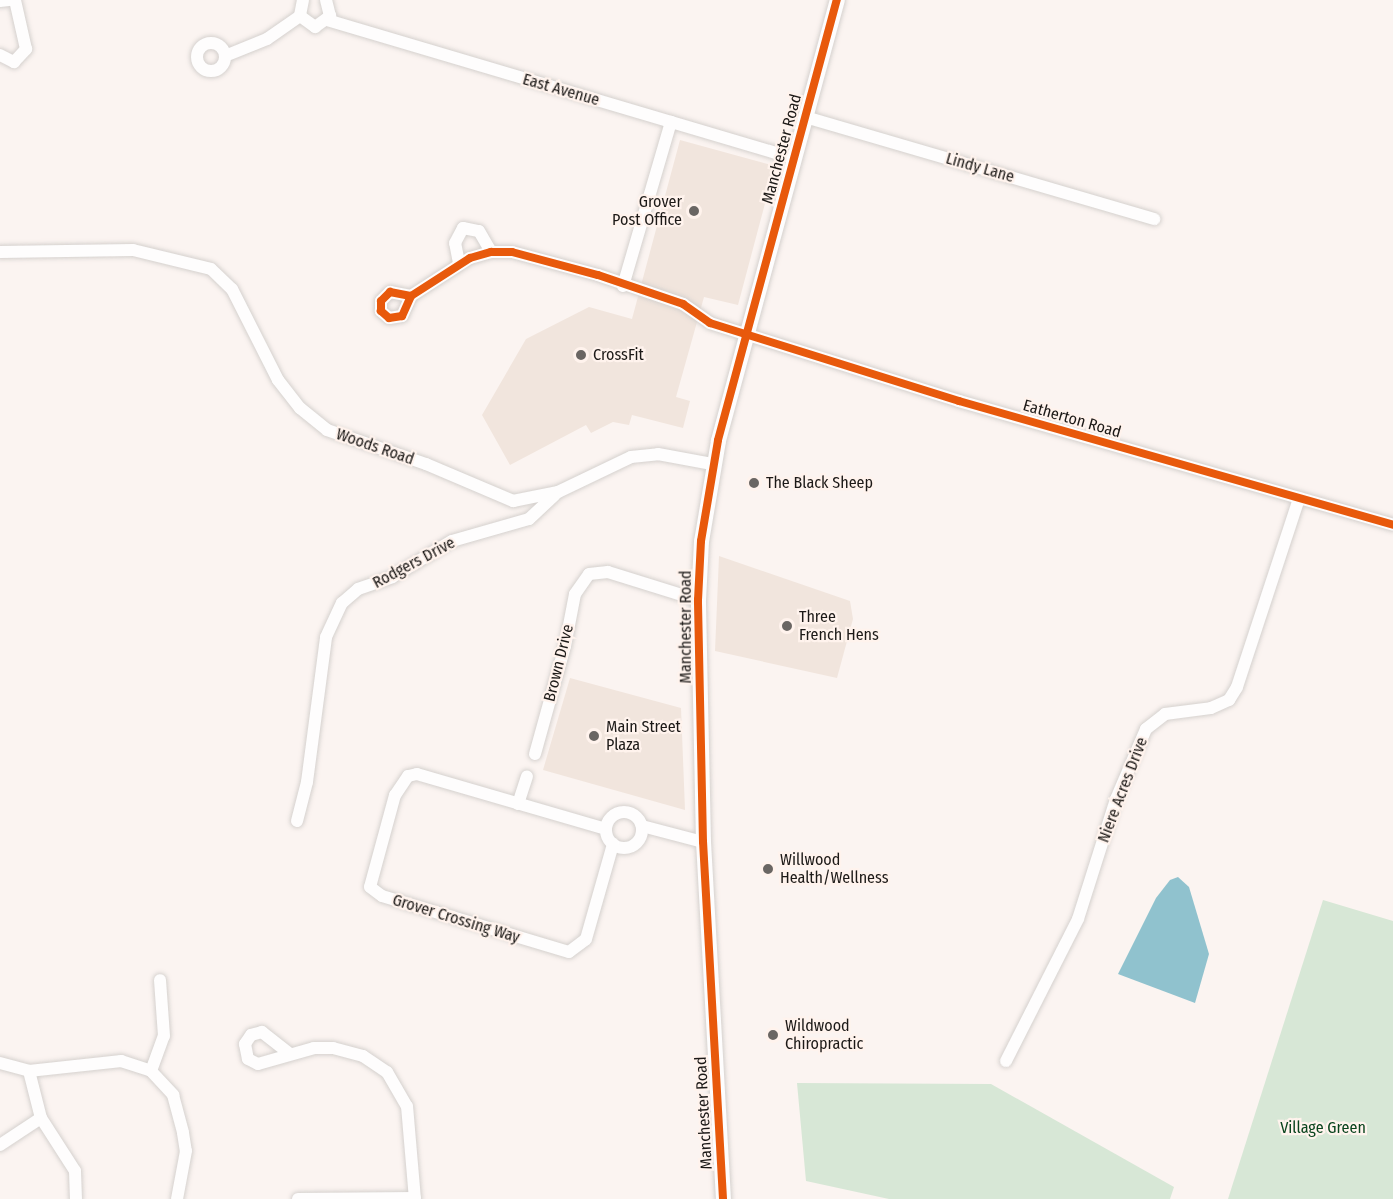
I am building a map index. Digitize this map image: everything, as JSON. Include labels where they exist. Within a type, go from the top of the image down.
[{"type":"street","points":[[0,2],[9,0]]},
{"type":"street","points":[[0,55],[14,62],[26,49],[15,0]]},
{"type":"street","points":[[225,56],[267,39],[300,16],[303,0]]},
{"type":"street","points":[[326,0],[331,10],[327,20]]},
{"type":"street","name":"Manchester Road","points":[[723,1199],[703,842],[698,600],[712,464],[745,334],[837,0]]},
{"type":"street","name":"East Avenue","points":[[300,16],[315,27],[327,20],[794,158]]},
{"type":"street","name":"Lindy Lane","points":[[805,117],[1154,219]]},
{"type":"street","points":[[623,286],[671,122]]},
{"type":"street","points":[[411,296],[459,263],[490,252],[479,231],[463,228],[454,243],[459,263]]},
{"type":"street","name":"Woods Road","points":[[0,252],[98,248],[132,250],[211,269],[232,289],[278,380],[300,408],[327,430],[426,464],[513,501],[558,492],[631,457],[658,454],[712,464]]},
{"type":"street","name":"Eatherton Road","points":[[490,252],[512,252],[683,304],[710,323],[959,401],[1393,525]]},
{"type":"street","name":"Rodgers Drive","points":[[297,821],[307,782],[326,637],[342,603],[358,589],[393,577],[452,541],[529,519],[558,492]]},
{"type":"street","name":"Niere Acres Drive","points":[[1006,1061],[1078,920],[1116,799],[1146,729],[1165,714],[1211,708],[1229,700],[1237,687],[1299,498]]},
{"type":"street","name":"Brown Drive","points":[[535,754],[565,646],[575,594],[589,574],[608,572],[698,600]]},
{"type":"street","name":"Grover Crossing Way","points":[[606,829],[417,774],[408,776],[395,795],[370,886],[382,896],[569,952],[586,939],[613,844]]},
{"type":"street","points":[[518,804],[526,776]]},
{"type":"street","points":[[620,812],[636,816],[642,826],[641,837],[634,846],[623,849],[613,844],[606,829],[610,819],[620,812]]},
{"type":"street","points":[[642,826],[703,842]]},
{"type":"street","points":[[151,1071],[164,1036],[160,980]]},
{"type":"street","points":[[290,1054],[333,1048],[363,1056],[387,1072],[407,1106],[415,1198],[298,1199]]},
{"type":"street","points":[[0,1063],[29,1071],[121,1061],[151,1071],[173,1095],[183,1133],[186,1151],[177,1199]]},
{"type":"street","points":[[29,1071],[41,1118],[75,1171],[76,1199]]},
{"type":"street","points":[[0,1145],[41,1118]]},
{"type":"shaded area","points":[[680,140],[775,166],[738,305],[704,297],[676,397],[690,401],[683,428],[632,415],[629,425],[613,422],[591,433],[586,425],[510,465],[482,415],[526,339],[589,307],[632,319]]},
{"type":"shaded area","points":[[719,556],[850,601],[853,619],[837,678],[715,651]]},
{"type":"shaded area","points":[[570,678],[681,708],[685,810],[543,770]]},
{"type":"green space","name":"Village Green","points":[[1323,900],[1393,921],[1393,1199],[1228,1199]]},
{"type":"green space","points":[[797,1083],[991,1084],[1174,1187],[1170,1199],[889,1199],[806,1181]]},
{"type":"water","points":[[1178,877],[1189,887],[1209,954],[1195,1003],[1118,974],[1156,898],[1170,880]]},
{"type":"cycle path","points":[[723,1199],[703,842],[698,600],[701,541],[718,440],[837,0]]},
{"type":"cycle path","points":[[411,296],[402,316],[389,318],[381,311],[381,301],[390,292],[411,296],[470,258],[491,252],[512,252],[598,275],[683,304],[710,323],[959,401],[1393,525]]},
{"type":"place","name":"Grover Post Office","points":[[694,211]]},
{"type":"place","name":"CrossFit","points":[[581,355]]},
{"type":"place","name":"The Black Sheep","points":[[754,483]]},
{"type":"place","name":"Three French Hens","points":[[787,626]]},
{"type":"place","name":"Main Street Plaza","points":[[594,736]]},
{"type":"place","name":"Willwood Health/Wellness","points":[[768,869]]},
{"type":"place","name":"Wildwood Chiropractic","points":[[773,1035]]}]
